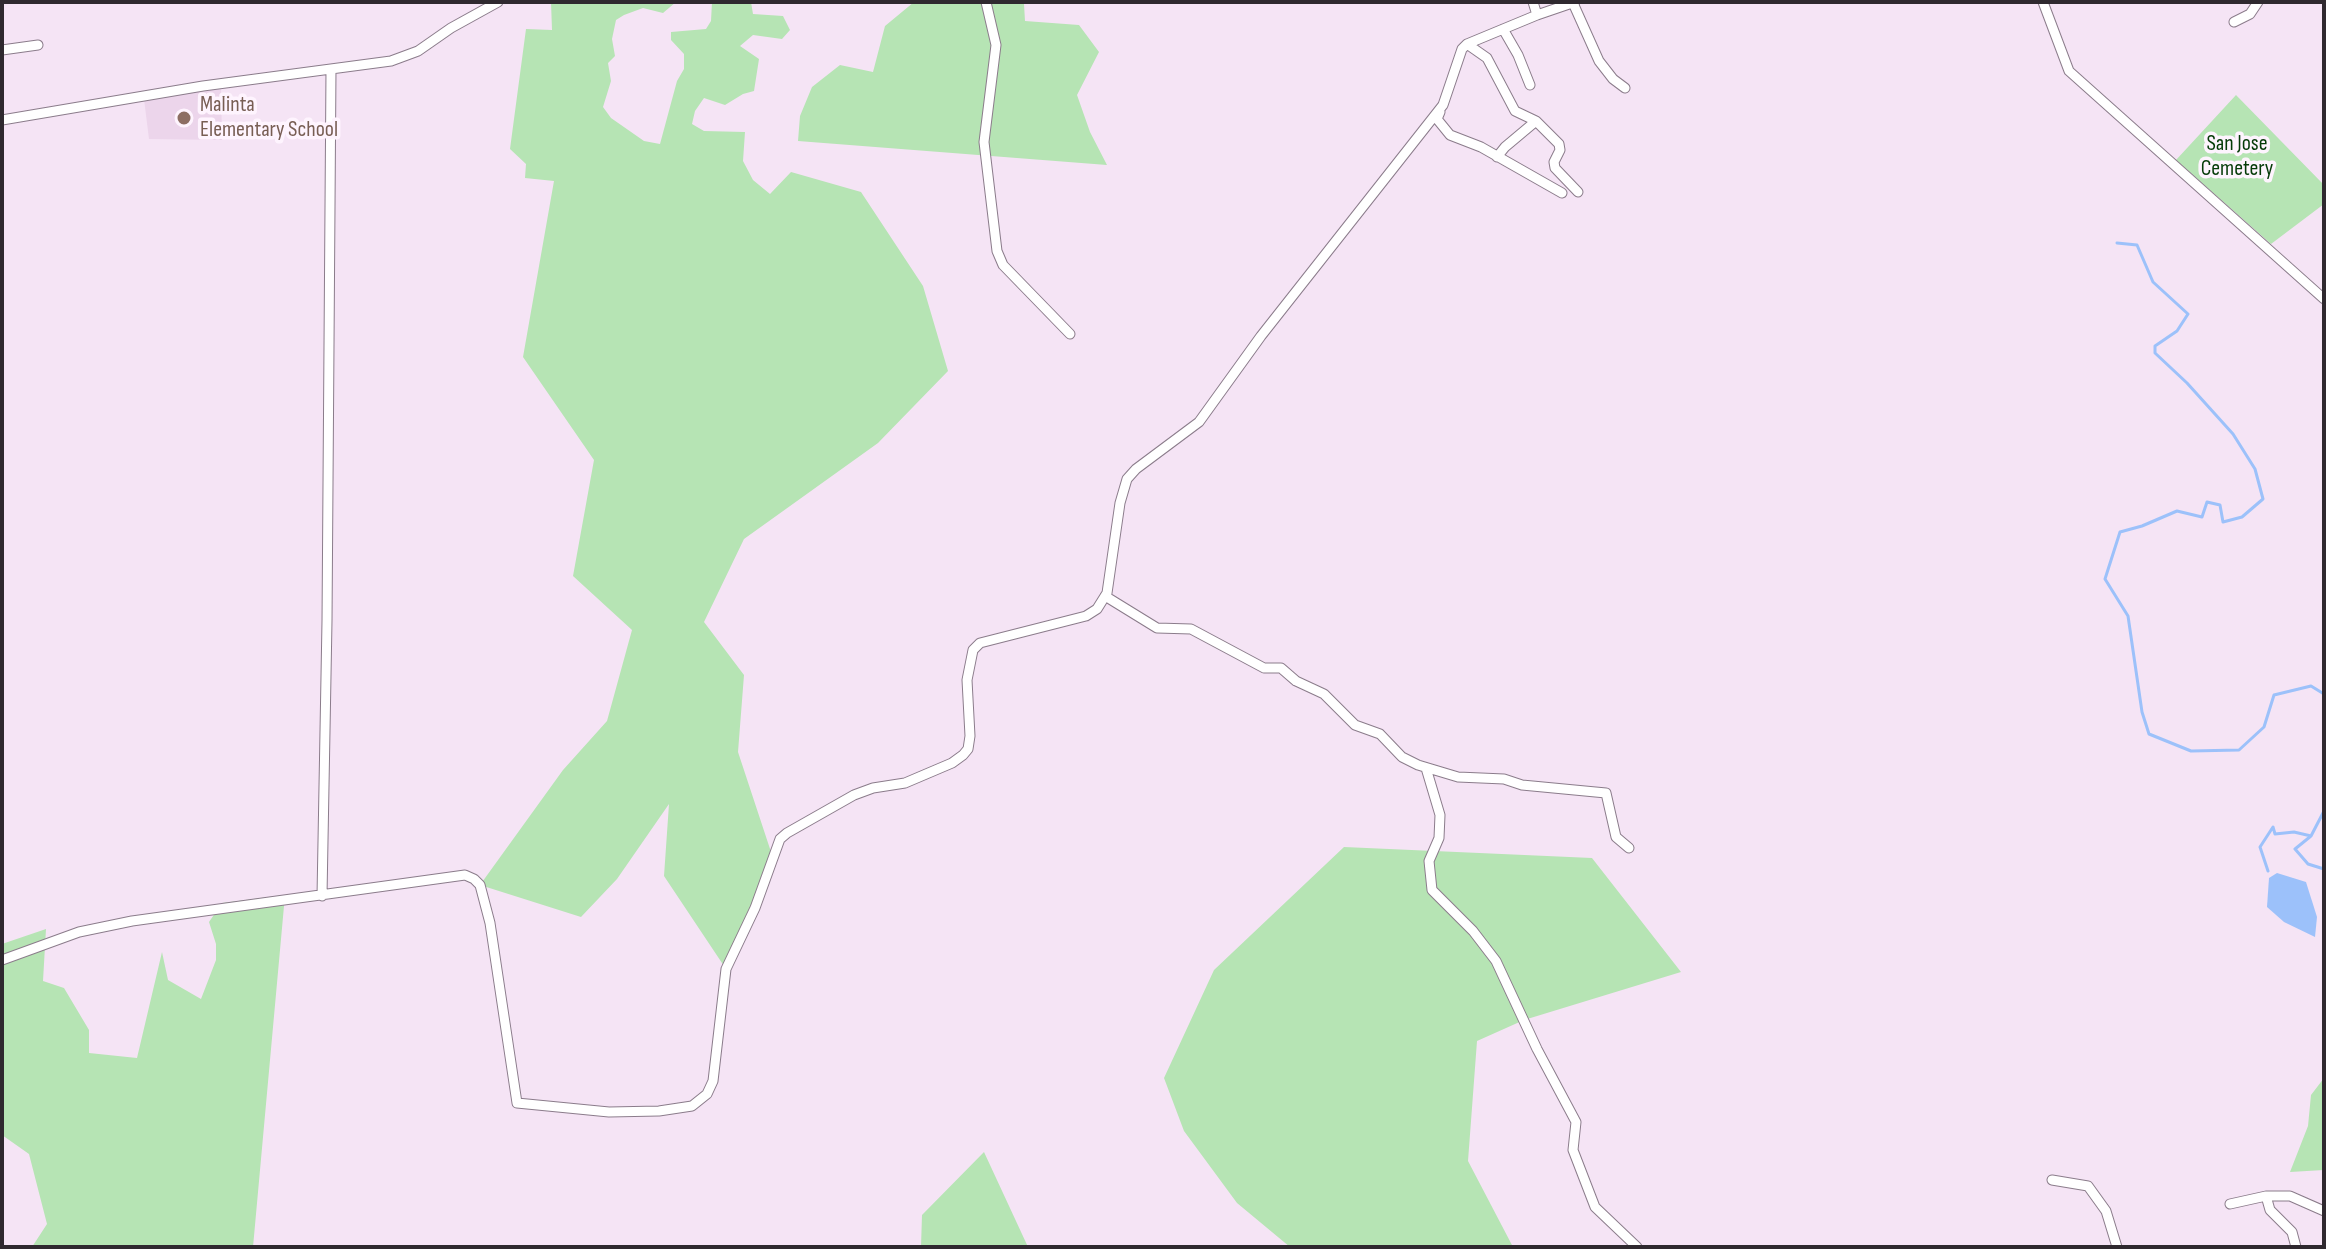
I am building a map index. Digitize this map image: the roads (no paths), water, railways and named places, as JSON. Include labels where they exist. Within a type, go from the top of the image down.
[{"type":"street","points":[[2,120],[203,86],[407,57],[498,2]]},
{"type":"street","points":[[986,2],[996,45],[984,142],[997,251],[1003,265],[1070,334]]},
{"type":"street","points":[[1533,2],[1537,15]]},
{"type":"street","points":[[1562,193],[1481,147],[1450,135],[1437,119],[1462,49],[1467,44],[1574,2],[1599,61],[1613,79],[1625,88]]},
{"type":"street","points":[[2043,2],[2069,71],[2324,299]]},
{"type":"street","points":[[2234,22],[2250,14],[2258,2]]},
{"type":"street","points":[[1503,29],[1530,85]]},
{"type":"street","points":[[1467,44],[1487,58],[1515,111],[1536,121],[1559,144],[1555,168],[1578,192]]},
{"type":"street","points":[[2,50],[38,45]]},
{"type":"street","points":[[322,896],[331,69]]},
{"type":"street","points":[[2,960],[79,932],[107,926],[459,875],[474,879],[482,890],[490,923],[517,1103],[609,1112],[659,1111],[692,1106],[707,1094],[713,1081],[726,969],[755,908],[780,839],[854,795],[873,788],[905,783],[958,759],[970,744],[966,687],[975,647],[987,640],[1086,616],[1097,609],[1105,596],[1125,482],[1136,469],[1199,422],[1261,336],[1443,105]]},
{"type":"street","points":[[1497,157],[1536,121]]},
{"type":"street","points":[[1105,596],[1157,628],[1191,629],[1264,668],[1285,670],[1296,681],[1324,694],[1355,725],[1380,734],[1402,757],[1426,768],[1458,777],[1504,779],[1522,785],[1606,793],[1616,837],[1629,848]]},
{"type":"street","points":[[1426,768],[1440,815],[1439,838],[1429,861],[1432,890],[1493,956],[1576,1122],[1573,1150],[1595,1207],[1637,1247]]},
{"type":"street","points":[[2052,1180],[2088,1186],[2106,1211],[2117,1247]]},
{"type":"street","points":[[2266,1196],[2270,1210],[2292,1232],[2296,1247]]},
{"type":"street","points":[[2230,1204],[2266,1196],[2290,1196],[2324,1211]]},
{"type":"water","points":[[2277,873],[2306,882],[2317,917],[2315,937],[2284,922],[2267,907],[2269,878]]},
{"type":"waterway","points":[[2117,243],[2137,245],[2153,282],[2188,314],[2177,331],[2155,346],[2155,353],[2233,434],[2255,469],[2263,499],[2242,517],[2223,522],[2220,505],[2207,502],[2202,517],[2177,511],[2120,532],[2105,579],[2128,616],[2142,712],[2149,734],[2191,751],[2239,750],[2264,727],[2274,695],[2311,686],[2324,694]]},
{"type":"waterway","points":[[2324,811],[2311,836],[2295,849],[2308,864],[2324,869]]},
{"type":"waterway","points":[[2268,871],[2260,847],[2273,827],[2275,834],[2294,832],[2311,836]]},
{"type":"place","name":"Malinta Elementary School","points":[[184,118]]},
{"type":"park label","name":"San Jose Cemetery","points":[[2237,156]]}]
